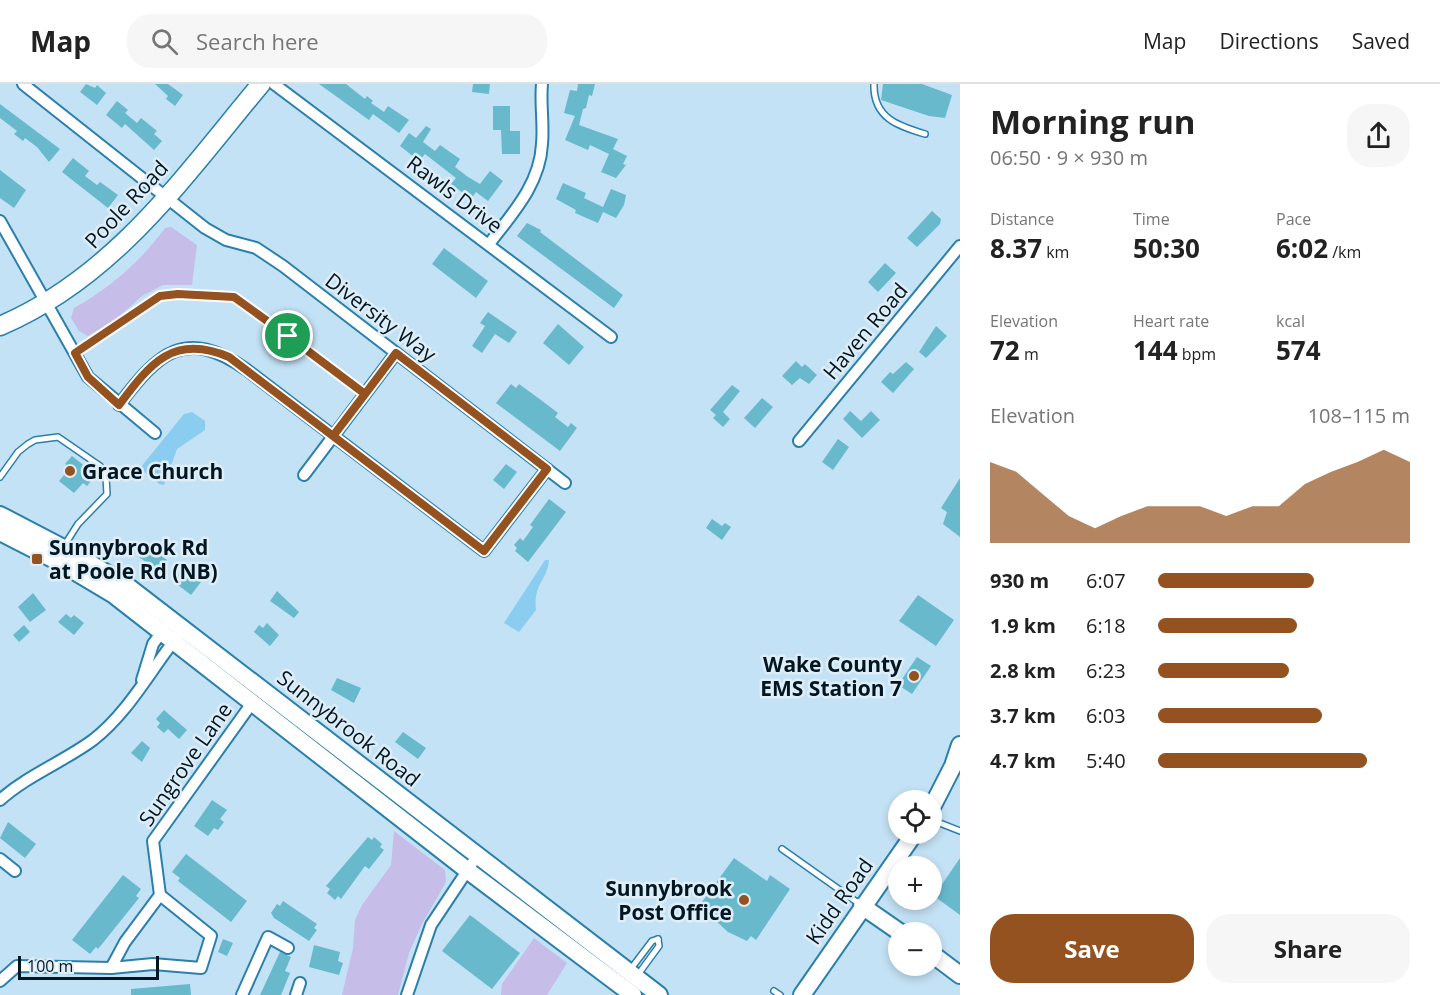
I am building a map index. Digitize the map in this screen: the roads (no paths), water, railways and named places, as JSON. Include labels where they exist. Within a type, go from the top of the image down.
[{"type":"main road","name":"Poole Road","points":[[0,326],[45,304],[102,264],[166,197],[261,84]]},
{"type":"main road","name":"Sunnybrook Road","points":[[0,514],[63,547],[126,585],[172,631],[252,703],[633,995]]},
{"type":"main road","name":"Sunnybrook Road","points":[[0,531],[98,585],[172,631],[477,856],[659,995]]},
{"type":"main road","points":[[0,531],[18,532],[55,550],[63,547]]},
{"type":"main road","points":[[942,791],[957,767],[960,745]]},
{"type":"main road","name":"Kidd Road","points":[[802,995],[907,844]]},
{"type":"main road","points":[[862,906],[888,924]]},
{"type":"main road","points":[[942,962],[960,975]]},
{"type":"street","name":"Diversity Way","points":[[23,84],[205,228],[226,240],[256,248],[283,266],[565,483]]},
{"type":"street","name":"Rawls Drive","points":[[274,84],[611,337]]},
{"type":"street","points":[[489,244],[522,201],[537,173],[542,146],[542,84]]},
{"type":"street","points":[[0,222],[88,377],[154,433]]},
{"type":"street","name":"Haven Road","points":[[799,441],[960,246]]},
{"type":"street","points":[[119,405],[152,363],[172,352],[189,348],[209,349],[229,357],[484,551],[547,469]]},
{"type":"street","points":[[304,476],[396,353]]},
{"type":"street","points":[[0,800],[19,783],[92,741],[116,720],[142,684],[146,662],[172,631]]},
{"type":"street","name":"Sungrove Lane","points":[[160,895],[153,841],[252,703]]},
{"type":"street","points":[[407,995],[431,925],[477,856]]},
{"type":"street","points":[[0,859],[15,871]]},
{"type":"street","points":[[0,981],[17,966],[111,968],[153,964],[201,968],[211,936],[160,895],[125,942],[111,968]]},
{"type":"street","points":[[242,995],[268,937],[288,948]]},
{"type":"street","points":[[296,995],[300,983]]},
{"type":"lane","points":[[874,84],[874,95],[885,117],[894,125],[926,134]]},
{"type":"lane","points":[[75,353],[160,296],[178,294],[234,297],[365,394]]},
{"type":"lane","points":[[0,477],[18,452],[28,444],[51,436],[63,438],[100,466],[106,477],[107,494],[78,524],[63,547]]},
{"type":"lane","points":[[942,824],[960,831]]},
{"type":"lane","points":[[782,849],[862,906]]},
{"type":"lane","points":[[658,939],[659,946],[632,975],[652,941],[658,939]]},
{"type":"lane","points":[[774,991],[780,995]]},
{"type":"water","points":[[192,412],[205,421],[205,430],[177,449],[164,485],[159,484],[140,468],[184,414]]},
{"type":"water","points":[[545,560],[549,560],[548,567],[536,594],[536,610],[519,632],[504,623]]},
{"type":"place","name":"Grace Church","points":[[70,471]]},
{"type":"place","name":"Sunnybrook Rd at Poole Rd (NB)","points":[[37,559]]},
{"type":"place","name":"Wake County EMS Station 7","points":[[914,676]]},
{"type":"place","name":"Sunnybrook Post Office","points":[[744,900]]}]
